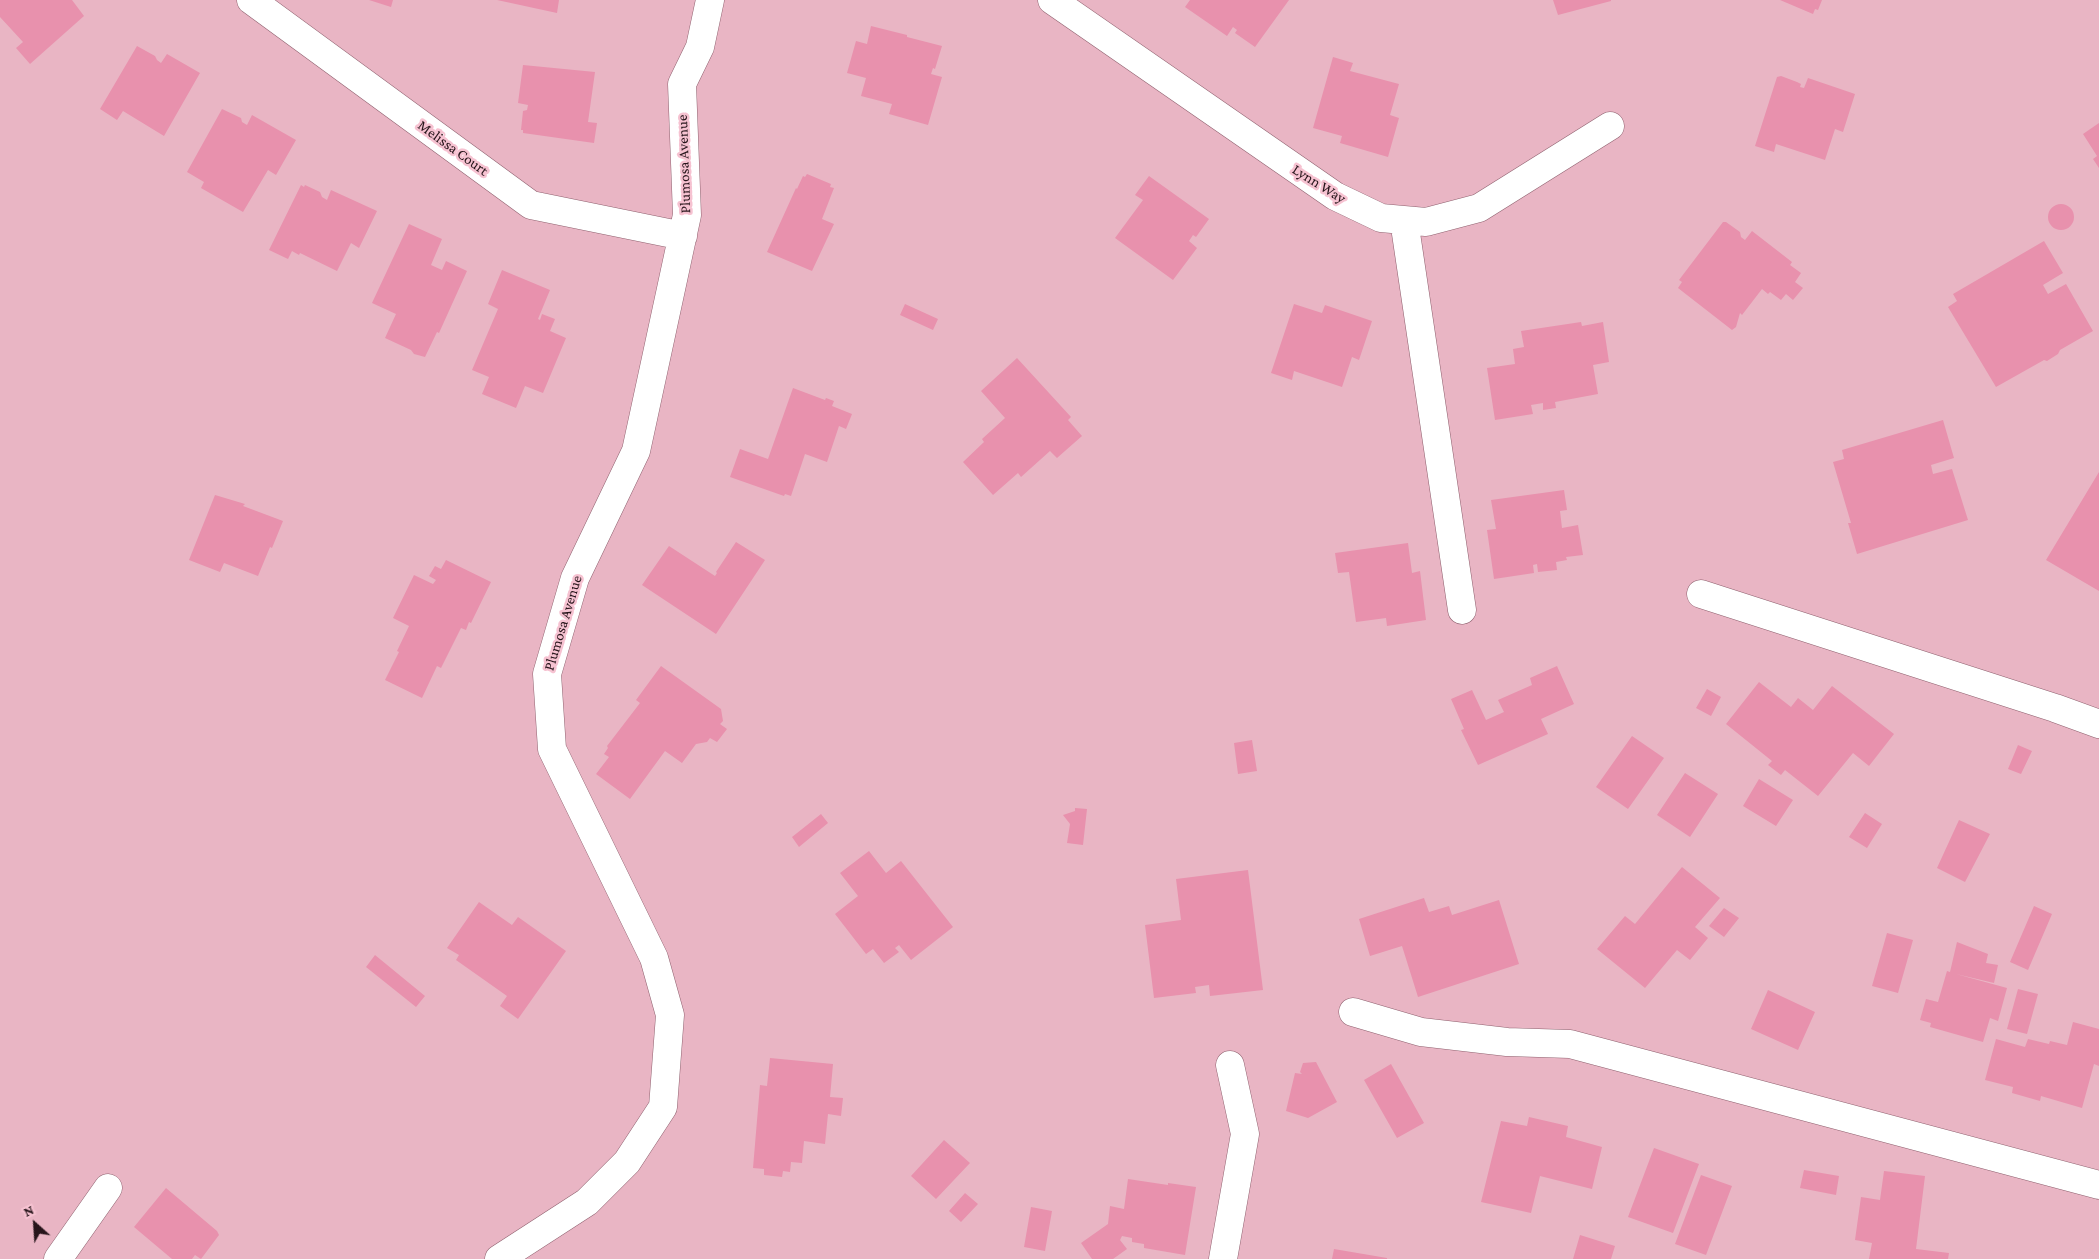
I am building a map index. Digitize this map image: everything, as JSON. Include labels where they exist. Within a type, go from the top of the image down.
[{"type":"street","name":"Melissa Court","points":[[251,0],[531,205],[683,236]]},
{"type":"street","name":"Plumosa Avenue","points":[[499,1259],[587,1202],[627,1162],[663,1107],[670,1016],[654,958],[552,749],[547,674],[575,578],[636,451],[687,215],[682,84],[700,47],[710,0]]},
{"type":"street","name":"Lynn Way","points":[[1052,0],[1335,196],[1381,218],[1426,222],[1479,208],[1610,126]]},
{"type":"street","points":[[1404,220],[1462,610]]},
{"type":"street","points":[[1701,594],[2055,708],[2099,724]]},
{"type":"street","points":[[1353,1012],[1422,1032],[1507,1042],[1570,1044],[2099,1185]]},
{"type":"street","points":[[1223,1259],[1245,1134],[1230,1065]]},
{"type":"street","points":[[58,1259],[108,1188]]},
{"type":"building","points":[[0,0],[72,0],[84,16],[30,64],[16,48],[23,42],[0,17]]},
{"type":"building","points":[[369,0],[393,0],[391,7]]},
{"type":"building","points":[[497,0],[559,0],[557,13]]},
{"type":"building","points":[[1190,0],[1289,0],[1255,47],[1235,33],[1237,30],[1233,27],[1227,36],[1185,7]]},
{"type":"building","points":[[1553,0],[1611,0],[1611,1],[1558,15]]},
{"type":"building","points":[[1780,0],[1822,0],[1818,10],[1815,9],[1813,14]]},
{"type":"building","points":[[871,26],[942,46],[935,69],[933,68],[931,74],[942,77],[928,125],[889,114],[892,104],[861,96],[866,78],[847,73],[856,41],[867,44]]},
{"type":"building","points":[[137,46],[155,56],[161,63],[167,54],[200,73],[164,136],[123,111],[117,120],[100,109]]},
{"type":"building","points":[[1333,57],[1353,63],[1350,71],[1399,84],[1390,115],[1399,118],[1388,157],[1340,143],[1342,136],[1313,128]]},
{"type":"building","points":[[523,65],[595,72],[588,122],[597,123],[594,143],[523,133],[523,130],[521,130],[523,111],[527,110],[528,105],[518,103]]},
{"type":"building","points":[[1781,76],[1801,84],[1800,87],[1804,88],[1808,78],[1855,94],[1843,132],[1835,129],[1825,160],[1776,144],[1774,152],[1755,146],[1777,77]]},
{"type":"building","points":[[222,109],[241,118],[242,122],[247,125],[252,115],[296,140],[276,175],[268,170],[243,212],[201,188],[204,182],[187,172]]},
{"type":"building","points":[[2099,123],[2099,168],[2093,159],[2097,156],[2083,134]]},
{"type":"building","points":[[807,174],[831,184],[830,187],[834,188],[822,219],[834,224],[812,271],[767,252],[796,188],[803,176],[805,177]]},
{"type":"building","points":[[1149,176],[1209,219],[1196,237],[1193,235],[1189,241],[1197,248],[1173,280],[1115,238],[1143,200],[1135,195]]},
{"type":"building","points":[[301,185],[320,192],[322,197],[327,200],[331,190],[377,211],[359,248],[351,243],[337,271],[300,253],[299,255],[292,251],[288,259],[269,250]]},
{"type":"building","points":[[2061,204],[2070,208],[2074,217],[2070,226],[2061,230],[2052,226],[2048,217],[2052,208]]},
{"type":"building","points":[[1723,222],[1726,222],[1740,232],[1741,237],[1745,240],[1752,231],[1792,262],[1790,265],[1801,273],[1795,282],[1803,288],[1793,300],[1786,294],[1781,300],[1762,289],[1742,315],[1740,313],[1736,327],[1732,330],[1678,288],[1682,282],[1679,280]]},
{"type":"building","points":[[409,224],[442,239],[431,265],[442,270],[446,261],[467,271],[439,333],[437,332],[425,357],[414,354],[411,350],[385,338],[396,314],[372,303]]},
{"type":"building","points":[[2044,241],[2063,273],[2043,285],[2048,294],[2066,284],[2093,331],[2060,350],[2058,354],[2047,361],[2044,360],[1996,387],[1948,307],[1957,301],[1953,294]]},
{"type":"building","points":[[502,270],[550,290],[538,319],[540,320],[542,314],[555,319],[550,331],[566,338],[543,393],[525,386],[516,408],[482,394],[489,377],[472,370],[498,309],[488,304]]},
{"type":"building","points":[[905,304],[938,319],[933,330],[900,315]]},
{"type":"building","points":[[1294,304],[1322,313],[1325,305],[1372,321],[1359,360],[1352,357],[1342,387],[1294,371],[1292,380],[1271,373]]},
{"type":"building","points":[[1581,322],[1582,326],[1603,322],[1609,362],[1593,365],[1598,394],[1555,402],[1556,408],[1543,410],[1543,403],[1531,405],[1533,414],[1495,420],[1487,368],[1515,364],[1513,349],[1524,347],[1521,331]]},
{"type":"building","points":[[1017,358],[1071,417],[1068,420],[1082,436],[1057,458],[1050,451],[1021,477],[1018,473],[993,495],[963,462],[984,442],[982,439],[1005,418],[981,391]]},
{"type":"building","points":[[793,388],[825,400],[826,398],[834,401],[832,406],[852,414],[846,429],[839,426],[827,462],[805,454],[791,496],[785,494],[784,496],[730,477],[740,449],[768,459]]},
{"type":"building","points":[[1943,420],[1954,458],[1931,465],[1933,474],[1952,469],[1968,520],[1857,554],[1848,523],[1851,523],[1833,462],[1844,459],[1842,450]]},
{"type":"building","points":[[2099,472],[2099,591],[2046,560]]},
{"type":"building","points":[[1564,490],[1567,510],[1560,511],[1562,528],[1578,525],[1583,555],[1566,557],[1567,560],[1556,562],[1557,570],[1538,572],[1537,564],[1533,565],[1534,573],[1494,579],[1487,530],[1496,529],[1491,500]]},
{"type":"building","points":[[215,495],[245,504],[243,506],[283,521],[258,576],[224,563],[220,572],[189,560]]},
{"type":"building","points":[[736,542],[765,560],[716,634],[642,585],[669,546],[715,576]]},
{"type":"building","points":[[1408,543],[1412,573],[1420,571],[1426,620],[1387,626],[1386,618],[1356,622],[1349,572],[1338,573],[1335,553]]},
{"type":"building","points":[[446,560],[491,582],[471,623],[469,622],[466,630],[461,628],[441,668],[437,666],[422,698],[385,680],[409,626],[393,618],[414,575],[433,584],[436,580],[429,576],[435,566],[441,569]]},
{"type":"building","points":[[661,666],[721,709],[723,721],[720,724],[727,729],[717,742],[710,738],[707,742],[696,744],[682,763],[665,751],[630,799],[596,774],[609,757],[604,754],[608,748],[607,746],[640,703],[636,700]]},
{"type":"building","points":[[1557,666],[1574,704],[1541,719],[1548,734],[1478,765],[1461,730],[1464,729],[1451,699],[1472,690],[1486,720],[1504,712],[1498,700],[1532,685],[1530,678]]},
{"type":"building","points":[[1759,682],[1791,707],[1798,698],[1813,710],[1832,686],[1894,734],[1869,766],[1853,753],[1818,796],[1785,770],[1781,775],[1768,765],[1772,761],[1726,724]]},
{"type":"building","points":[[1707,689],[1721,697],[1711,716],[1696,708]]},
{"type":"building","points":[[1632,736],[1664,758],[1628,809],[1596,787]]},
{"type":"building","points":[[1252,740],[1257,771],[1238,774],[1234,743]]},
{"type":"building","points":[[2018,745],[2032,751],[2021,774],[2008,769]]},
{"type":"building","points":[[1685,773],[1718,794],[1690,837],[1657,815]]},
{"type":"building","points":[[1759,779],[1793,800],[1776,826],[1743,806]]},
{"type":"building","points":[[1075,808],[1087,809],[1083,845],[1067,843],[1070,824],[1063,815],[1075,811]]},
{"type":"building","points":[[1865,813],[1882,824],[1867,848],[1849,837]]},
{"type":"building","points":[[821,814],[828,823],[799,847],[792,837]]},
{"type":"building","points":[[1959,820],[1990,834],[1965,882],[1937,868]]},
{"type":"building","points":[[869,851],[886,873],[901,861],[953,927],[911,960],[899,945],[895,948],[899,952],[884,963],[873,949],[866,954],[835,914],[858,896],[840,873]]},
{"type":"building","points":[[1682,867],[1720,898],[1695,927],[1708,938],[1690,960],[1677,950],[1645,988],[1597,949],[1625,916],[1635,924]]},
{"type":"building","points":[[1248,870],[1263,990],[1210,996],[1209,985],[1195,987],[1196,993],[1154,998],[1145,925],[1181,920],[1176,879]]},
{"type":"building","points":[[1424,898],[1429,912],[1449,906],[1452,915],[1499,900],[1519,964],[1418,997],[1402,946],[1370,956],[1359,919]]},
{"type":"building","points":[[479,902],[512,925],[518,917],[566,951],[518,1019],[500,1006],[507,996],[456,960],[459,955],[447,948]]},
{"type":"building","points":[[2034,906],[2052,914],[2028,970],[2010,962]]},
{"type":"building","points":[[1724,908],[1739,918],[1724,937],[1709,926]]},
{"type":"building","points":[[1887,933],[1913,940],[1898,993],[1872,986]]},
{"type":"building","points":[[1957,942],[1988,954],[1986,963],[1998,965],[1994,983],[1956,974],[2007,988],[1998,1021],[1990,1018],[1983,1042],[1930,1027],[1931,1023],[1920,1020],[1926,999],[1938,1002],[1947,971],[1950,972]]},
{"type":"building","points":[[375,955],[425,996],[416,1007],[366,967]]},
{"type":"building","points":[[2018,989],[2038,994],[2027,1034],[2007,1029]]},
{"type":"building","points":[[1768,990],[1815,1012],[1798,1050],[1751,1029]]},
{"type":"building","points":[[2073,1022],[2099,1029],[2099,1066],[2094,1064],[2082,1108],[2041,1096],[2040,1101],[2012,1093],[2013,1087],[1985,1080],[1996,1039],[2025,1047],[2028,1039],[2049,1044],[2050,1041],[2067,1045]]},
{"type":"building","points":[[770,1058],[833,1064],[830,1097],[843,1098],[841,1116],[828,1114],[825,1144],[804,1141],[802,1163],[791,1162],[790,1172],[783,1171],[782,1177],[764,1175],[764,1169],[753,1168],[760,1085],[767,1086]]},
{"type":"building","points":[[1316,1062],[1337,1102],[1308,1118],[1286,1111],[1295,1073],[1302,1074],[1300,1072],[1303,1063]]},
{"type":"building","points":[[1391,1064],[1424,1123],[1397,1138],[1364,1080]]},
{"type":"building","points":[[1529,1117],[1568,1126],[1566,1137],[1602,1147],[1592,1189],[1540,1176],[1531,1213],[1481,1202],[1501,1121],[1527,1126]]},
{"type":"building","points":[[944,1140],[970,1163],[936,1199],[911,1176]]},
{"type":"building","points":[[1654,1148],[1699,1164],[1673,1233],[1628,1217]]},
{"type":"building","points":[[1804,1170],[1839,1176],[1836,1195],[1800,1188]]},
{"type":"building","points":[[1884,1171],[1925,1176],[1916,1249],[1949,1253],[1948,1259],[1869,1259],[1872,1243],[1855,1240],[1861,1197],[1880,1200]]},
{"type":"building","points":[[1701,1175],[1732,1186],[1706,1255],[1675,1244]]},
{"type":"building","points":[[1128,1179],[1196,1187],[1185,1255],[1144,1248],[1144,1244],[1132,1242],[1132,1238],[1122,1236],[1120,1240],[1127,1249],[1113,1259],[1092,1259],[1081,1243],[1108,1224],[1110,1206],[1124,1209]]},
{"type":"building","points":[[166,1188],[217,1231],[219,1235],[201,1259],[195,1255],[192,1259],[172,1259],[134,1227]]},
{"type":"building","points":[[965,1193],[978,1204],[961,1222],[949,1211]]},
{"type":"building","points":[[1031,1207],[1052,1211],[1045,1251],[1024,1247]]},
{"type":"building","points":[[1580,1235],[1615,1246],[1611,1259],[1573,1259]]},
{"type":"building","points":[[1334,1249],[1387,1258],[1387,1259],[1332,1259]]}]
